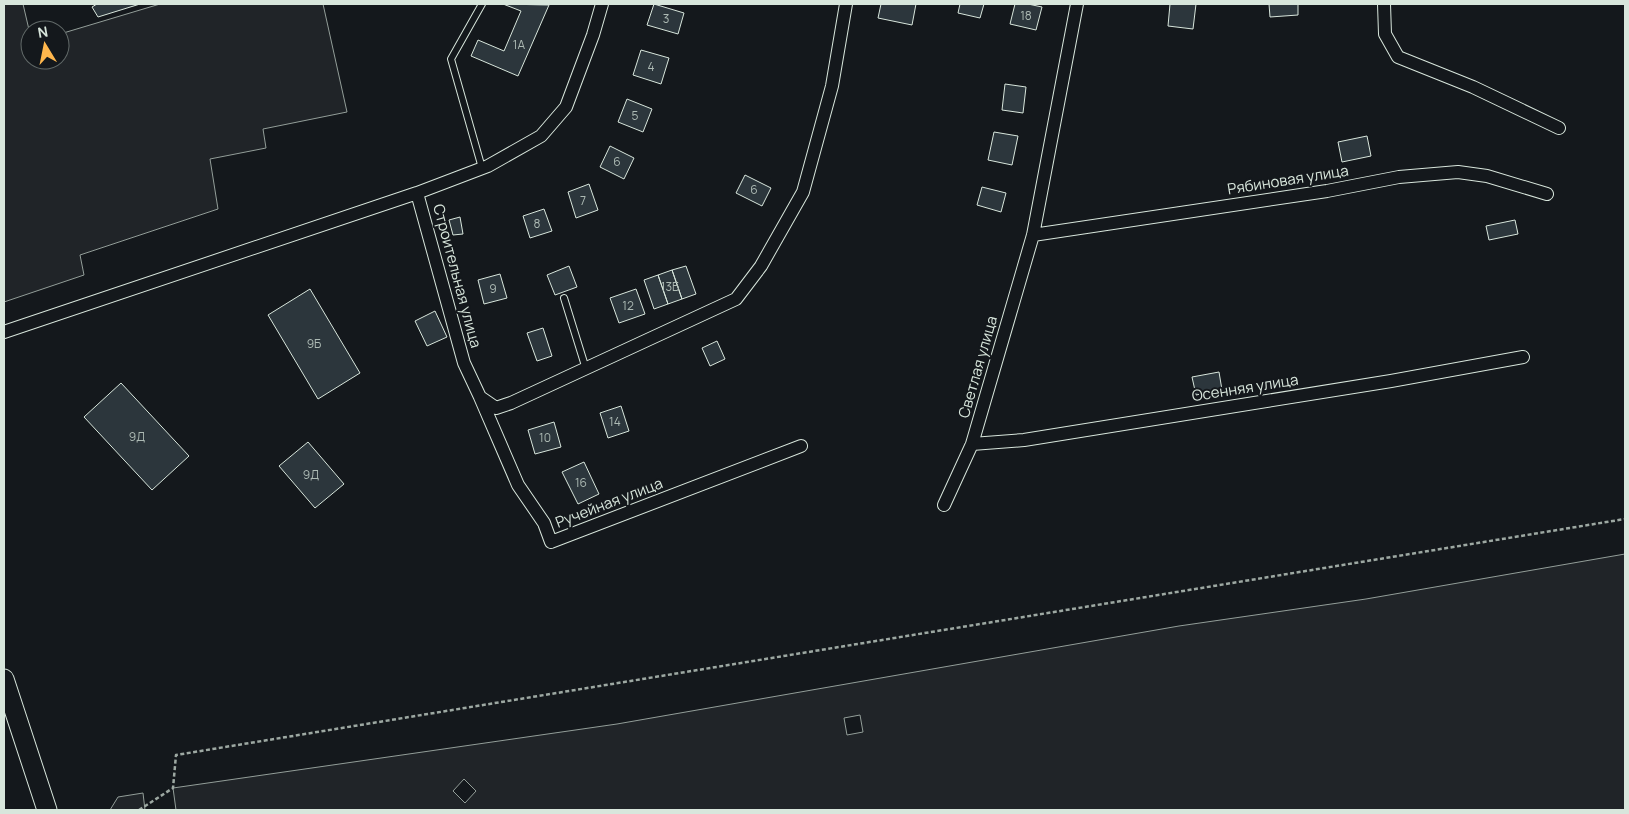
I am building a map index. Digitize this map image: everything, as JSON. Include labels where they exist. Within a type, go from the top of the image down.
[{"type":"main road","points":[[4,679],[47,810]]},
{"type":"street","name":"Строительная улица","points":[[480,397],[464,363],[417,193],[482,168],[541,136],[566,107],[593,35],[602,4]]},
{"type":"street","points":[[480,397],[496,408],[511,404],[736,299],[761,266],[803,192],[832,86],[846,4]]},
{"type":"street","name":"Светлая улица","points":[[944,505],[972,444],[1033,235],[1076,4]]},
{"type":"street","points":[[1384,4],[1385,34],[1398,57],[1473,87],[1558,128]]},
{"type":"street","name":"Рябиновая улица","points":[[1033,235],[1326,191],[1399,177],[1458,172],[1487,176],[1547,194]]},
{"type":"street","points":[[4,332],[417,193]]},
{"type":"street","name":"Осенняя улица","points":[[972,444],[1024,440],[1382,383],[1523,357]]},
{"type":"street","name":"Ручейная улица","points":[[480,397],[518,485],[544,523],[550,542],[802,446]]},
{"type":"lane","points":[[482,4],[451,59],[482,168]]},
{"type":"lane","points":[[564,298],[586,369]]},
{"type":"path","points":[[139,810],[173,788],[176,755],[1625,519]]},
{"type":"shaded area","points":[[4,4],[23,4],[27,20],[20,20],[20,70],[70,70],[70,31],[160,4],[323,4],[347,112],[263,129],[266,148],[210,159],[218,209],[80,255],[84,275],[4,302]]},
{"type":"shaded area","points":[[1625,554],[1625,810],[176,810],[173,788],[617,724],[1179,626],[1366,599]],"holes":[[[860,715],[863,732],[847,735],[844,718]],[[464,779],[476,791],[465,803],[453,791]]]},
{"type":"shaded area","points":[[143,793],[145,810],[110,810],[118,797]]},
{"type":"building","points":[[97,4],[140,4],[98,17],[92,7]]},
{"type":"building","points":[[503,4],[549,5],[518,76],[471,56],[478,40],[504,51],[521,11]]},
{"type":"building","points":[[654,4],[684,13],[678,34],[647,25]]},
{"type":"building","points":[[881,4],[916,4],[912,25],[878,18]]},
{"type":"building","points":[[960,4],[984,4],[980,18],[958,13]]},
{"type":"building","points":[[1015,4],[1042,7],[1036,30],[1010,24]]},
{"type":"building","points":[[1170,4],[1196,4],[1193,29],[1168,26]]},
{"type":"building","points":[[1269,4],[1298,4],[1298,15],[1270,17]]},
{"type":"building","points":[[641,50],[669,58],[661,84],[633,75]]},
{"type":"building","points":[[1005,84],[1026,87],[1023,113],[1002,110]]},
{"type":"building","points":[[627,99],[652,109],[643,132],[618,122]]},
{"type":"building","points":[[994,132],[1018,136],[1012,165],[988,160]]},
{"type":"building","points":[[1367,136],[1371,156],[1342,162],[1338,142]]},
{"type":"building","points":[[610,146],[634,158],[624,179],[600,167]]},
{"type":"building","points":[[745,175],[771,188],[762,206],[736,193]]},
{"type":"building","points":[[589,184],[598,210],[576,218],[568,192]]},
{"type":"building","points":[[982,187],[1006,193],[1001,212],[977,205]]},
{"type":"building","points":[[544,209],[552,231],[530,238],[523,216]]},
{"type":"building","points":[[460,217],[463,234],[453,235],[449,220]]},
{"type":"building","points":[[1515,220],[1518,234],[1489,240],[1486,226]]},
{"type":"building","points":[[569,266],[577,287],[555,295],[547,275]]},
{"type":"building","points":[[686,266],[696,294],[682,299],[672,270]]},
{"type":"building","points":[[672,270],[682,299],[668,304],[658,275]]},
{"type":"building","points":[[500,274],[507,298],[484,304],[478,280]]},
{"type":"building","points":[[658,275],[668,304],[654,309],[644,280]]},
{"type":"building","points":[[310,289],[360,373],[318,399],[268,315]]},
{"type":"building","points":[[636,289],[645,314],[619,323],[610,298]]},
{"type":"building","points":[[435,311],[447,337],[427,346],[415,321]]},
{"type":"building","points":[[543,328],[552,356],[537,361],[527,333]]},
{"type":"building","points":[[717,341],[725,359],[710,366],[702,348]]},
{"type":"building","points":[[1219,372],[1222,390],[1196,395],[1192,377]]},
{"type":"building","points":[[121,383],[189,456],[152,490],[84,417]]},
{"type":"building","points":[[621,406],[629,431],[608,438],[600,413]]},
{"type":"building","points":[[554,422],[561,447],[535,454],[528,430]]},
{"type":"building","points":[[308,442],[344,484],[315,508],[279,466]]},
{"type":"building","points":[[584,462],[599,494],[578,504],[562,472]]}]
